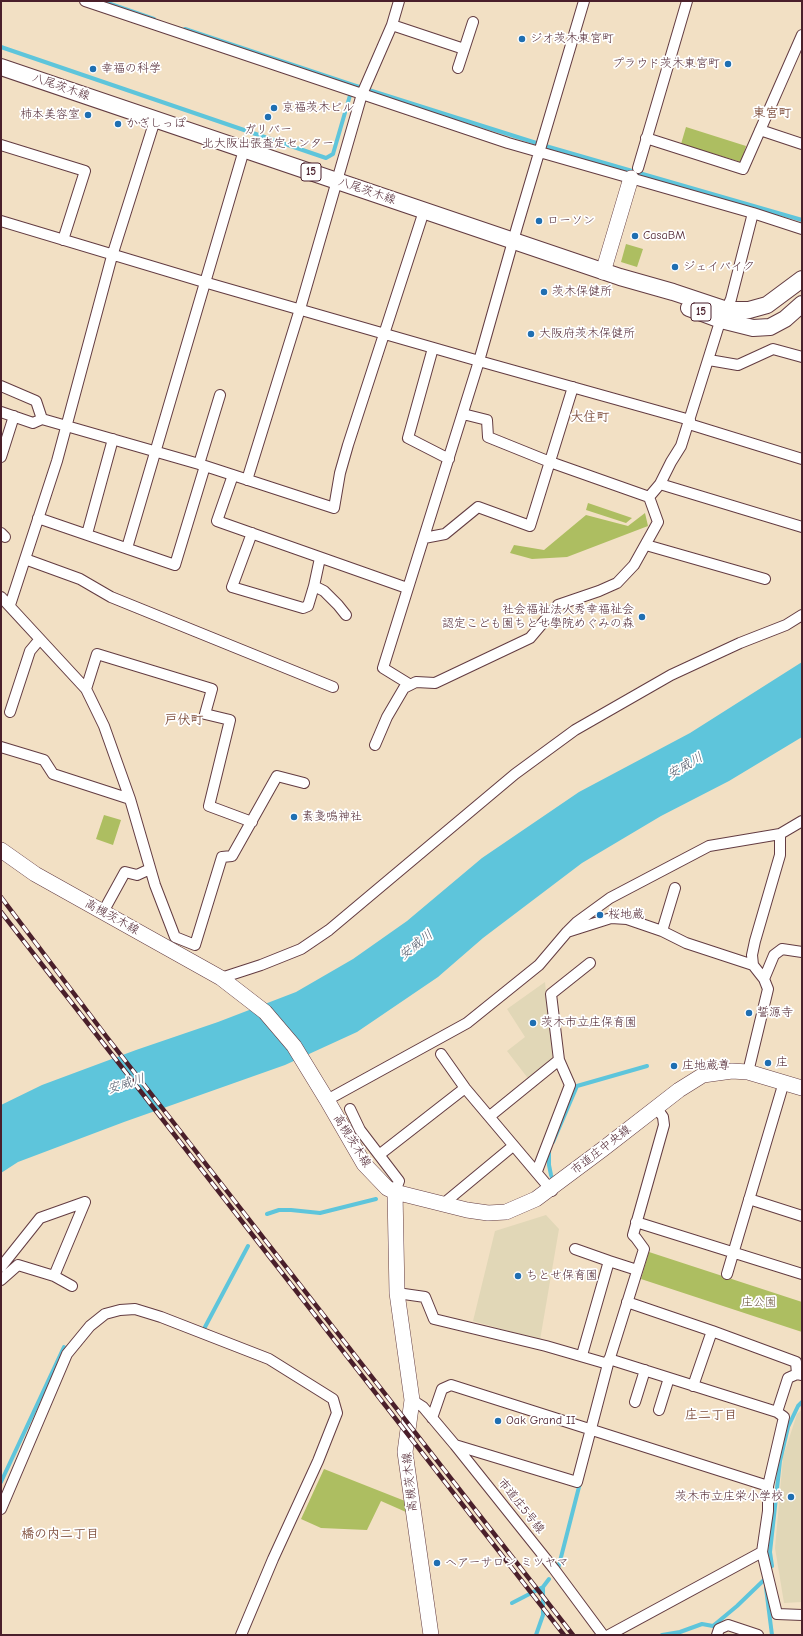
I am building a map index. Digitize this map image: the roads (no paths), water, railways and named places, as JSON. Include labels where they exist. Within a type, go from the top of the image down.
[{"type":"main road","name":"八尾茨木線","points":[[1,67],[603,272],[669,300],[724,315],[753,328],[770,326],[785,319],[802,304]]},
{"type":"main road","points":[[603,272],[634,173]]},
{"type":"main road","name":"八尾茨木線","points":[[724,315],[767,305],[802,279]]},
{"type":"main road","name":"高槻茨木線","points":[[1,850],[35,874],[221,978],[265,1012],[294,1046],[364,1164],[387,1188],[394,1192],[397,1293],[412,1400],[405,1452],[431,1635]]},
{"type":"main road","name":"市道庄中央線","points":[[394,1192],[488,1213],[506,1212],[536,1199],[551,1190],[656,1107],[689,1083],[703,1075],[732,1071],[748,1072],[802,1088]]},
{"type":"street","points":[[85,1],[359,91],[508,143],[540,152],[634,173],[802,229]]},
{"type":"street","points":[[247,480],[300,310],[319,239],[338,181],[340,167],[359,91],[392,25],[399,1]]},
{"type":"street","points":[[409,684],[383,668],[479,361],[584,1]]},
{"type":"street","points":[[634,173],[687,1]]},
{"type":"street","points":[[458,68],[473,22]]},
{"type":"street","points":[[392,25],[464,49]]},
{"type":"street","points":[[646,138],[743,169],[760,130],[798,54],[802,35]]},
{"type":"street","points":[[10,606],[57,461],[112,256],[155,120]]},
{"type":"street","points":[[760,130],[802,144]]},
{"type":"street","points":[[1,145],[85,171],[63,240]]},
{"type":"street","points":[[126,548],[244,150]]},
{"type":"street","points":[[1,412],[33,423],[42,419],[155,451],[334,508],[340,473],[424,211]]},
{"type":"street","points":[[649,497],[660,484],[681,446],[724,315],[731,299],[753,213]]},
{"type":"street","points":[[1,221],[112,256],[573,387],[689,422],[802,459]]},
{"type":"street","points":[[433,348],[408,438],[449,459]]},
{"type":"street","points":[[709,360],[738,366],[773,349],[802,357]]},
{"type":"street","points":[[1,386],[36,401],[42,419]]},
{"type":"street","points":[[424,538],[445,534],[478,507],[530,526],[573,387]]},
{"type":"street","points":[[38,518],[175,565],[220,395]]},
{"type":"street","points":[[463,414],[487,420],[488,437],[550,462],[649,497]]},
{"type":"street","points":[[1,457],[14,416]]},
{"type":"street","points":[[87,534],[113,439]]},
{"type":"street","points":[[233,475],[217,521],[407,588]]},
{"type":"street","points":[[660,484],[802,527]]},
{"type":"street","points":[[375,745],[395,701],[404,688],[409,684],[416,682],[435,683],[530,638],[558,605],[599,591],[617,583],[634,565],[658,522],[649,497]]},
{"type":"street","points":[[252,534],[232,587],[303,608],[308,606],[320,558]]},
{"type":"street","points":[[646,545],[766,579]]},
{"type":"street","points":[[25,559],[80,579],[111,597],[333,687]]},
{"type":"street","points":[[314,586],[324,591],[346,615]]},
{"type":"street","points":[[1,597],[86,689],[104,726],[130,799],[150,869],[175,937],[195,945],[222,857],[232,856],[277,776],[304,783]]},
{"type":"street","points":[[221,978],[261,965],[301,948],[330,930],[515,774],[575,730],[671,675],[740,643],[786,625],[802,615]]},
{"type":"street","points":[[10,712],[30,651],[40,639]]},
{"type":"street","points":[[86,689],[97,654],[212,689],[205,714],[230,720],[209,806],[252,822]]},
{"type":"street","points":[[1,746],[44,760],[53,774],[130,799]]},
{"type":"street","points":[[327,1100],[467,1023],[539,965],[566,932],[610,898],[709,846],[780,834],[802,821]]},
{"type":"street","points":[[753,965],[752,955],[755,941],[780,855],[780,834]]},
{"type":"street","points":[[103,912],[125,872],[137,875],[150,869]]},
{"type":"street","points":[[662,931],[675,888]]},
{"type":"street","points":[[566,932],[611,918],[627,920],[662,931],[686,943],[753,965],[764,978],[768,989],[748,1072]]},
{"type":"street","points":[[764,978],[774,955],[782,949],[802,952]]},
{"type":"street","points":[[537,1171],[570,1085],[559,1060],[551,994],[590,962]]},
{"type":"street","points":[[441,1054],[465,1088],[490,1116],[513,1146],[537,1171],[551,1190]]},
{"type":"street","points":[[490,1116],[559,1060]]},
{"type":"street","points":[[727,1274],[784,1082]]},
{"type":"street","points":[[379,1155],[465,1088]]},
{"type":"street","points":[[455,1445],[577,1482],[590,1428],[609,1361],[644,1249],[633,1235],[664,1125],[663,1117],[656,1107]]},
{"type":"street","points":[[350,1109],[360,1130],[398,1181],[394,1192]]},
{"type":"street","points":[[443,1204],[513,1146]]},
{"type":"street","points":[[749,1199],[802,1216]]},
{"type":"street","points":[[1,1267],[40,1218],[85,1202],[54,1276]]},
{"type":"street","points":[[636,1222],[802,1274]]},
{"type":"street","points":[[575,1249],[637,1270]]},
{"type":"street","points":[[582,1355],[609,1261]]},
{"type":"street","points":[[1,1280],[18,1265],[54,1276],[72,1286]]},
{"type":"street","points":[[397,1293],[425,1296],[434,1319],[645,1370],[777,1412],[784,1417],[768,1486],[768,1511],[762,1552],[777,1614],[802,1615]]},
{"type":"street","points":[[627,1302],[796,1362],[800,1374],[788,1378],[777,1412]]},
{"type":"street","points":[[1,1509],[67,1354],[90,1326],[105,1314],[120,1310],[135,1309],[161,1317],[269,1359],[333,1399],[337,1413],[318,1461],[273,1559],[241,1635]]},
{"type":"street","points":[[693,1386],[712,1331]]},
{"type":"street","points":[[635,1402],[645,1370]]},
{"type":"street","points":[[659,1410],[669,1378]]},
{"type":"street","points":[[432,1418],[442,1389],[451,1385],[590,1428],[768,1486]]},
{"type":"street","name":"市道庄5号線","points":[[412,1400],[423,1407],[455,1445],[554,1569],[603,1635]]},
{"type":"street","points":[[609,1635],[762,1552]]},
{"type":"street","points":[[717,1635],[719,1629],[728,1625],[758,1635]]},
{"type":"water","name":"安威川","points":[[802,662],[802,737],[729,781],[661,816],[582,863],[483,938],[438,977],[357,1032],[285,1065],[124,1122],[18,1162],[1,1173],[1,1105],[42,1085],[136,1050],[218,1022],[296,992],[353,959],[407,921],[482,858],[579,792],[690,733]]},
{"type":"waterway","points":[[102,1],[154,19]]},
{"type":"waterway","points":[[185,29],[353,85]]},
{"type":"waterway","points":[[1,47],[326,158],[333,154],[353,85],[549,147],[802,220]]},
{"type":"waterway","points":[[553,1142],[577,1086],[647,1066]]},
{"type":"waterway","points":[[549,1152],[549,1165],[554,1182]]},
{"type":"waterway","points":[[267,1214],[279,1210],[320,1213],[376,1199]]},
{"type":"waterway","points":[[205,1327],[248,1246]]},
{"type":"waterway","points":[[1,1482],[64,1347]]},
{"type":"waterway","points":[[772,1566],[770,1552],[780,1461],[788,1427],[798,1406],[802,1402]]},
{"type":"waterway","points":[[558,1569],[580,1483]]},
{"type":"waterway","points":[[536,1635],[543,1615],[543,1587],[549,1579]]},
{"type":"waterway","points":[[662,1635],[680,1632],[702,1624],[713,1626],[737,1606],[765,1579]]},
{"type":"waterway","points":[[512,1603],[543,1587]]},
{"type":"waterway","points":[[766,1588],[772,1635]]},
{"type":"railway","points":[[1,897],[106,1036],[573,1635]]},
{"type":"railway","points":[[1,912],[564,1635]]},
{"type":"place","name":"ジオ茨木東宮町","points":[[522,39]]},
{"type":"place","name":"プラウド茨木東宮町","points":[[728,64]]},
{"type":"place","name":"幸福の科学","points":[[93,69]]},
{"type":"place","name":"京福茨木ビル","points":[[274,108]]},
{"type":"place","name":"柿本美容室","points":[[88,115]]},
{"type":"place","name":"ガリバー 北大阪出張査定センター","points":[[268,117]]},
{"type":"place","name":"かぎしっぽ","points":[[118,124]]},
{"type":"place","name":"ローソン","points":[[539,221]]},
{"type":"place","name":"CasaBM","points":[[635,236]]},
{"type":"place","name":"ジェイバイク","points":[[675,267]]},
{"type":"place","name":"茨木保健所","points":[[544,292]]},
{"type":"place","name":"大阪府茨木保健所","points":[[531,334]]},
{"type":"place","name":"社会福祉法人秀幸福祉会 認定こども園ちとせ學院めぐみの森","points":[[642,617]]},
{"type":"place","name":"素戔嗚神社","points":[[294,817]]},
{"type":"place","name":"桜地蔵","points":[[600,915]]},
{"type":"place","name":"誓源寺","points":[[749,1013]]},
{"type":"place","name":"茨木市立庄保育園","points":[[533,1023]]},
{"type":"place","name":"庄","points":[[768,1063]]},
{"type":"place","name":"庄地蔵尊","points":[[674,1066]]},
{"type":"place","name":"ちとせ保育園","points":[[518,1276]]},
{"type":"place","name":"Oak Grand II","points":[[498,1421]]},
{"type":"place","name":"茨木市立庄栄小学校","points":[[791,1497]]},
{"type":"place","name":"ヘアーサロン ミツヤマ","points":[[437,1563]]},
{"type":"district","name":"東宮町","points":[[772,113]]},
{"type":"district","name":"大住町","points":[[590,417]]},
{"type":"district","name":"戸伏町","points":[[184,720]]},
{"type":"district","name":"庄二丁目","points":[[711,1415]]},
{"type":"district","name":"橋の内二丁目","points":[[60,1534]]},
{"type":"park label","name":"庄公園","points":[[759,1303]]}]
